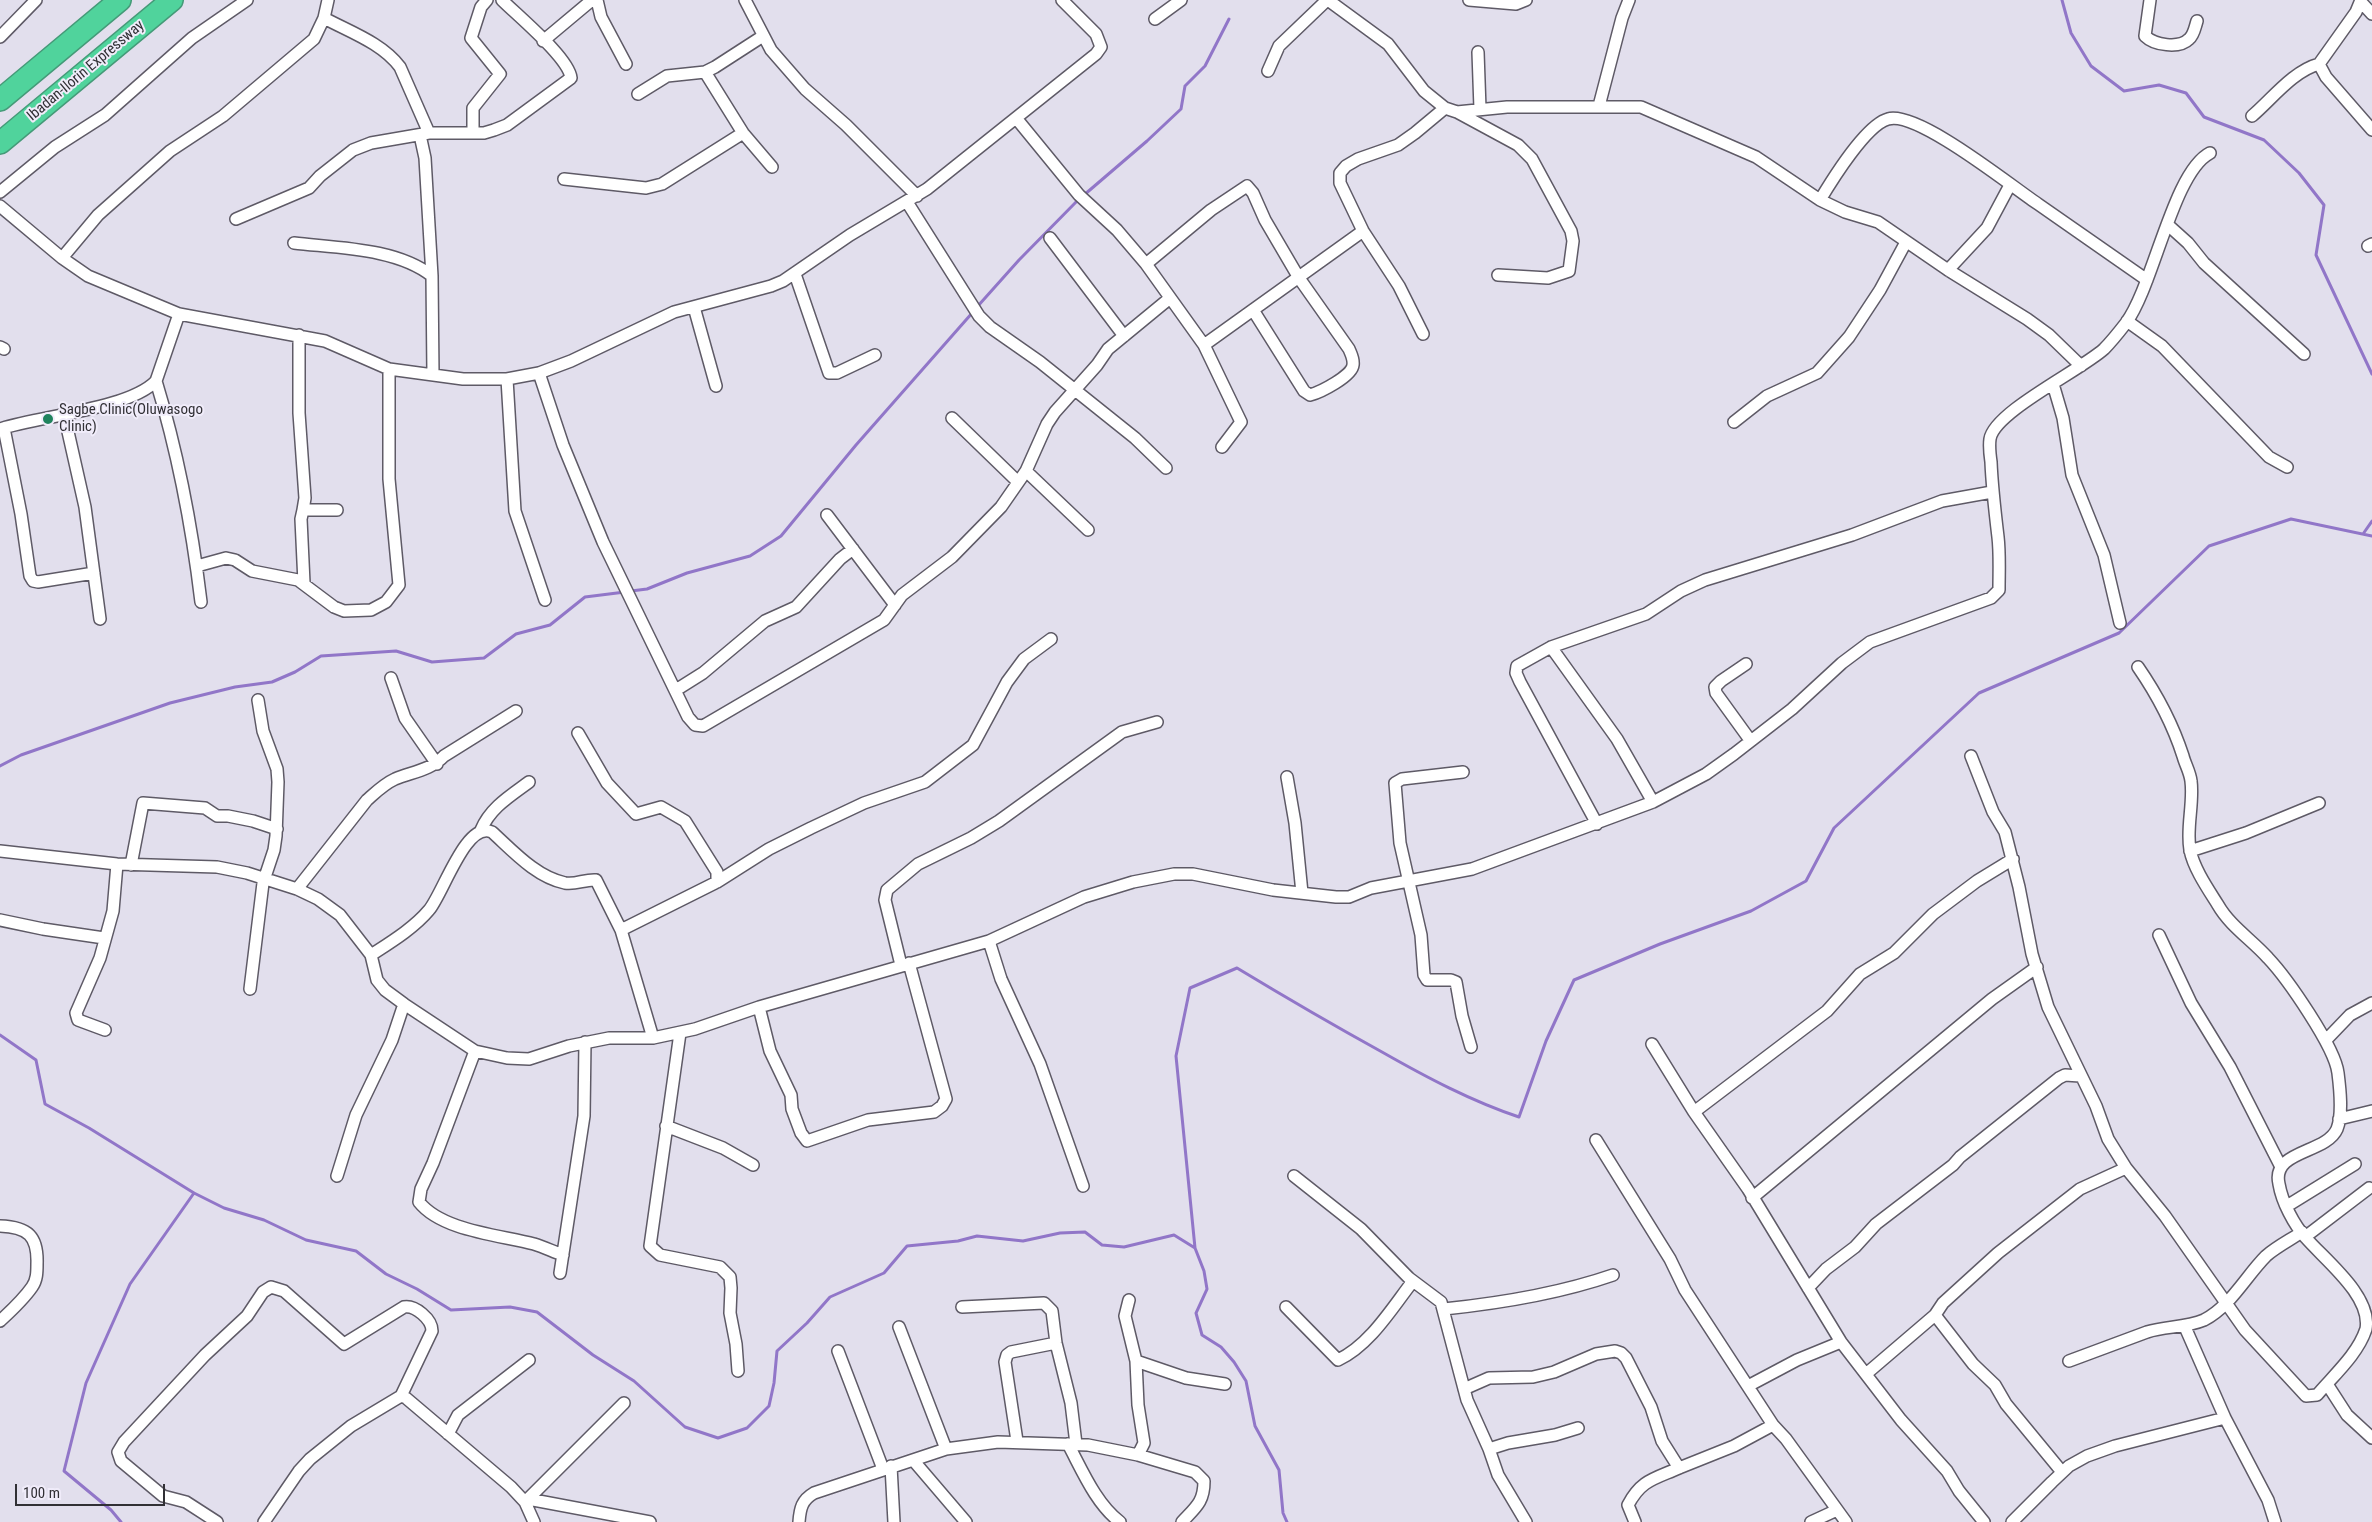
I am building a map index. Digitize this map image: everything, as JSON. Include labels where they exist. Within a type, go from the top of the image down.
[{"type":"highway","points":[[0,100],[120,0]]},
{"type":"highway","name":"Ibadan-Ilorin Expressway","points":[[0,143],[172,0]]},
{"type":"street","points":[[0,37],[36,0]]},
{"type":"street","points":[[0,192],[55,147],[105,114],[192,38],[247,0]]},
{"type":"street","points":[[62,258],[98,215],[163,158],[223,116],[314,39],[324,18],[328,0]]},
{"type":"street","points":[[473,133],[474,108],[500,74],[471,38],[481,7],[487,0]]},
{"type":"street","points":[[236,219],[309,188],[320,176],[354,150],[370,143],[425,134],[484,133],[507,125],[570,78],[570,71],[558,53],[543,41],[502,0]]},
{"type":"street","points":[[543,41],[592,0]]},
{"type":"street","points":[[597,0],[601,17],[626,64]]},
{"type":"street","points":[[745,0],[762,36],[771,50],[805,89],[841,120],[912,199],[978,316],[990,328],[1040,362],[1135,438],[1166,468]]},
{"type":"street","points":[[0,206],[62,258],[88,276],[179,314],[326,341],[389,369],[433,376],[507,379],[538,373],[570,361],[660,317],[771,286],[795,274],[850,235],[912,199],[1096,54],[1101,47],[1096,34],[1062,0]]},
{"type":"street","points":[[1155,19],[1181,0]]},
{"type":"street","points":[[1268,71],[1279,46],[1328,0],[1388,44],[1424,91],[1445,108],[1457,112],[1518,145],[1532,159],[1571,231],[1573,241],[1569,271],[1548,278],[1498,276]]},
{"type":"street","points":[[1469,0],[1516,4],[1526,0]]},
{"type":"street","points":[[1599,106],[1622,18],[1629,0]]},
{"type":"street","points":[[2150,0],[2144,29],[2145,36],[2150,41],[2175,44],[2185,43],[2191,38],[2197,21]]},
{"type":"street","points":[[2252,116],[2295,77],[2309,67],[2319,64],[2356,12],[2361,1],[2372,14]]},
{"type":"street","points":[[324,18],[377,46],[393,58],[400,67],[425,134],[432,276],[433,376]]},
{"type":"street","points":[[638,94],[667,76],[705,72],[762,36]]},
{"type":"street","points":[[1478,52],[1480,109]]},
{"type":"street","points":[[2319,64],[2326,77],[2372,130]]},
{"type":"street","points":[[705,72],[743,133],[772,167]]},
{"type":"street","points":[[1457,112],[1507,106],[1599,106],[1641,107],[1660,114],[1756,157],[1820,200],[1845,212],[1878,222],[1948,270],[2042,330],[2081,366]]},
{"type":"street","points":[[1423,334],[1399,286],[1363,231],[1340,183],[1340,173],[1346,166],[1358,159],[1398,145],[1416,134],[1445,108]]},
{"type":"street","points":[[1820,200],[1861,142],[1886,119],[1897,117],[1939,136],[1976,159],[2010,185],[2147,280]]},
{"type":"street","points":[[1016,118],[1079,195],[1117,230],[1146,264],[1204,345],[1241,422],[1222,447]]},
{"type":"street","points":[[564,179],[646,188],[662,184],[743,133]]},
{"type":"street","points":[[0,851],[117,864],[217,867],[247,873],[297,889],[318,899],[340,915],[371,955],[377,980],[385,990],[475,1051],[507,1058],[529,1058],[585,1042],[609,1038],[653,1038],[680,1033],[759,1007],[989,941],[1084,897],[1133,882],[1174,874],[1193,874],[1236,884],[1349,897],[1371,888],[1472,869],[1653,802],[1706,774],[1792,709],[1842,663],[1870,642],[1991,598],[1999,590],[1998,540],[1992,492],[1990,439],[1995,427],[2103,349],[2127,321],[2147,280],[2188,178],[2201,158],[2210,153]]},
{"type":"street","points":[[1948,270],[1987,228],[2010,185]]},
{"type":"street","points":[[1146,264],[1211,210],[1247,186],[1254,193],[1265,220],[1299,278],[1349,349],[1354,360],[1353,368],[1348,374],[1320,392],[1310,395],[1304,391],[1253,310]]},
{"type":"street","points":[[2168,225],[2188,243],[2204,263],[2304,354]]},
{"type":"street","points":[[1204,345],[1363,231]]},
{"type":"street","points":[[1050,238],[1124,336]]},
{"type":"street","points":[[1734,422],[1767,396],[1817,373],[1849,337],[1880,290],[1906,242]]},
{"type":"street","points":[[294,243],[383,254],[411,262],[432,276]]},
{"type":"street","points":[[795,274],[829,373],[837,373],[875,356]]},
{"type":"street","points":[[538,373],[563,445],[603,542],[688,718],[695,725],[703,726],[876,627],[884,620],[908,589],[952,557],[1000,507],[1026,471],[1047,424],[1108,349],[1170,298]]},
{"type":"street","points":[[694,307],[716,386]]},
{"type":"street","points":[[94,573],[38,582],[33,581],[30,576],[21,514],[2,428],[136,395],[148,389],[156,381],[179,314]]},
{"type":"street","points":[[2127,321],[2162,346],[2269,457],[2287,467]]},
{"type":"street","points":[[299,335],[298,413],[305,498],[301,520],[304,583]]},
{"type":"street","points":[[196,566],[226,558],[235,560],[252,571],[304,583],[334,607],[344,611],[371,610],[386,602],[399,585],[389,479],[389,369]]},
{"type":"street","points":[[507,379],[516,511],[545,600]]},
{"type":"street","points":[[156,381],[170,425],[185,492],[201,602]]},
{"type":"street","points":[[2053,384],[2063,418],[2072,475],[2104,554],[2120,623]]},
{"type":"street","points":[[64,414],[85,506],[100,619]]},
{"type":"street","points":[[952,418],[1018,482]]},
{"type":"street","points":[[1026,471],[1088,530]]},
{"type":"street","points":[[1597,824],[1516,673],[1517,666],[1551,646],[1646,614],[1681,591],[1705,580],[1852,536],[1942,501],[1992,492]]},
{"type":"street","points":[[303,510],[337,510]]},
{"type":"street","points":[[827,515],[895,605]]},
{"type":"street","points":[[676,690],[703,673],[766,621],[796,607],[840,559],[853,549]]},
{"type":"street","points":[[621,930],[717,882],[768,849],[811,828],[864,803],[925,782],[973,745],[1007,682],[1024,659],[1051,639]]},
{"type":"street","points":[[1551,646],[1618,739],[1653,802]]},
{"type":"street","points":[[1746,664],[1720,681],[1715,687],[1716,693],[1750,740]]},
{"type":"street","points":[[1971,756],[1993,812],[2004,832],[2013,860],[2048,1007],[2096,1106],[2108,1139],[2126,1168],[2165,1216],[2245,1330],[2306,1396],[2317,1395],[2360,1342],[2367,1328],[2370,1315],[2354,1288],[2304,1235],[2287,1206],[2279,1185],[2278,1174],[2281,1167],[2290,1159],[2330,1137],[2336,1130],[2339,1119],[2338,1070],[2326,1040],[2270,959],[2225,915],[2190,851],[2191,780],[2161,701],[2138,667]]},
{"type":"street","points":[[391,678],[409,724],[437,764]]},
{"type":"street","points":[[250,989],[265,880],[274,850],[276,829],[277,769],[264,731],[258,700]]},
{"type":"street","points":[[297,889],[367,800],[381,788],[394,780],[437,764],[444,756],[516,711]]},
{"type":"street","points":[[759,1007],[770,1051],[791,1096],[792,1109],[801,1133],[807,1141],[868,1120],[934,1112],[942,1106],[946,1099],[885,900],[887,890],[918,864],[971,838],[1000,821],[1122,732],[1157,722]]},
{"type":"street","points":[[578,733],[607,783],[636,814],[661,807],[685,821],[717,872],[717,882]]},
{"type":"street","points":[[1463,772],[1402,779],[1395,783],[1400,843],[1421,935],[1424,975],[1427,980],[1452,980],[1456,982],[1462,1016],[1471,1047]]},
{"type":"street","points":[[1287,777],[1298,841],[1302,893]]},
{"type":"street","points":[[371,955],[397,938],[430,909],[456,861],[464,848],[481,830],[486,818],[529,782]]},
{"type":"street","points":[[131,865],[142,803],[205,808],[217,816],[236,817],[276,829]]},
{"type":"street","points":[[2190,851],[2234,838],[2319,803]]},
{"type":"street","points":[[481,830],[486,829],[492,832],[526,862],[551,878],[573,884],[596,880],[621,930],[653,1038]]},
{"type":"street","points":[[1694,1112],[1827,1011],[1860,974],[1890,956],[1933,914],[1977,880],[2013,860]]},
{"type":"street","points":[[105,1030],[78,1020],[76,1013],[100,958],[113,911],[117,864]]},
{"type":"street","points":[[0,920],[43,929],[104,938]]},
{"type":"street","points":[[2159,934],[2191,1003],[2230,1068],[2281,1167]]},
{"type":"street","points":[[989,941],[1001,979],[1040,1064],[1083,1186]]},
{"type":"street","points":[[1752,1198],[1992,999],[2037,967]]},
{"type":"street","points":[[2326,1040],[2350,1015],[2372,1003]]},
{"type":"street","points":[[336,1176],[356,1116],[392,1040],[404,1004]]},
{"type":"street","points":[[680,1033],[650,1246],[660,1255],[720,1268],[730,1277],[730,1313],[736,1344],[738,1371]]},
{"type":"street","points":[[560,1273],[583,1125],[585,1042]]},
{"type":"street","points":[[1652,1044],[1694,1112],[1748,1189],[1841,1342],[1901,1420],[1947,1471],[1984,1522]]},
{"type":"street","points":[[475,1051],[434,1163],[421,1189],[419,1202],[427,1211],[473,1231],[536,1244],[563,1255]]},
{"type":"street","points":[[1808,1288],[1826,1269],[1855,1247],[1876,1224],[1953,1166],[1960,1157],[2059,1078],[2065,1075],[2080,1076]]},
{"type":"street","points":[[2339,1119],[2372,1111]]},
{"type":"street","points":[[666,1126],[723,1148],[753,1165]]},
{"type":"street","points":[[1596,1140],[1670,1258],[1685,1290],[1773,1425],[1786,1439],[1846,1522]]},
{"type":"street","points":[[2287,1206],[2355,1164]]},
{"type":"street","points":[[1866,1374],[1936,1315],[1943,1303],[1998,1254],[2080,1189],[2126,1168]]},
{"type":"street","points":[[1294,1176],[1361,1229],[1414,1282],[1434,1295],[1444,1309],[1464,1389],[1498,1475],[1526,1522]]},
{"type":"street","points":[[2069,1362],[2158,1328],[2185,1327],[2205,1319],[2225,1303],[2267,1255],[2304,1235],[2369,1188]]},
{"type":"street","points":[[0,1226],[23,1230],[31,1236],[38,1250],[37,1275],[34,1285],[20,1303],[0,1321]]},
{"type":"street","points":[[1444,1309],[1507,1303],[1585,1285],[1613,1275]]},
{"type":"street","points":[[1286,1307],[1338,1360],[1348,1356],[1374,1331],[1414,1282]]},
{"type":"street","points":[[217,1522],[186,1502],[163,1496],[121,1461],[118,1452],[124,1442],[205,1354],[247,1316],[262,1292],[271,1287],[284,1291],[344,1344],[404,1307],[414,1308],[430,1322],[432,1331],[401,1396],[344,1431],[310,1459],[299,1471],[264,1522]]},
{"type":"street","points":[[1129,1300],[1125,1316],[1136,1361],[1138,1405],[1144,1443],[1138,1455]]},
{"type":"street","points":[[962,1307],[1044,1303],[1052,1311],[1056,1344],[1071,1403],[1072,1444],[1084,1475],[1107,1510],[1120,1522]]},
{"type":"street","points":[[1936,1315],[1973,1364],[1995,1385],[2006,1404],[2062,1472]]},
{"type":"street","points":[[899,1327],[946,1449]]},
{"type":"street","points":[[2185,1327],[2225,1418],[2268,1500],[2275,1522]]},
{"type":"street","points":[[1748,1386],[1797,1360],[1841,1342]]},
{"type":"street","points":[[1017,1441],[1005,1362],[1006,1356],[1011,1352],[1056,1344]]},
{"type":"street","points":[[838,1351],[887,1468],[894,1522]]},
{"type":"street","points":[[1464,1389],[1489,1378],[1532,1377],[1562,1370],[1590,1356],[1615,1351],[1621,1352],[1626,1358],[1651,1407],[1662,1441],[1679,1468]]},
{"type":"street","points":[[448,1434],[458,1415],[529,1360]]},
{"type":"street","points":[[1136,1361],[1186,1378],[1225,1384]]},
{"type":"street","points":[[2327,1384],[2347,1415],[2372,1438]]},
{"type":"street","points":[[401,1396],[406,1398],[526,1500],[534,1522]]},
{"type":"street","points":[[526,1500],[624,1403]]},
{"type":"street","points":[[2012,1522],[2062,1472],[2087,1456],[2115,1446],[2225,1418]]},
{"type":"street","points":[[1635,1522],[1628,1505],[1636,1491],[1646,1482],[1734,1446],[1773,1425]]},
{"type":"street","points":[[1489,1449],[1508,1443],[1555,1435],[1578,1428]]},
{"type":"street","points":[[799,1522],[801,1505],[805,1498],[814,1493],[946,1449],[1017,1441],[1106,1447],[1195,1472],[1204,1481],[1204,1494],[1200,1503],[1182,1522]]},
{"type":"street","points":[[913,1460],[966,1522]]},
{"type":"street","points":[[526,1500],[639,1518],[650,1522]]},
{"type":"street","points":[[1811,1522],[1837,1510]]},
{"type":"waterway","points":[[2062,0],[2071,33],[2091,66],[2124,91],[2159,85],[2186,93],[2204,117],[2264,140],[2299,173],[2324,205],[2316,255],[2372,374]]},
{"type":"waterway","points":[[1084,195],[1181,109],[1185,86],[1205,66],[1229,19]]},
{"type":"waterway","points":[[977,307],[1019,260],[1079,199]]},
{"type":"waterway","points":[[631,591],[647,589],[687,573],[750,556],[781,536],[856,445],[973,312]]},
{"type":"waterway","points":[[1195,1248],[1176,1056],[1190,988],[1237,968],[1327,1021],[1449,1088],[1519,1117],[1546,1041],[1574,980],[1660,944],[1751,911],[1806,881],[1834,828],[1979,693],[2119,633],[2209,546],[2291,519],[2372,536]]},
{"type":"waterway","points":[[2363,534],[2372,521]]},
{"type":"waterway","points":[[0,766],[21,755],[170,703],[235,687],[272,682],[295,672],[321,656],[396,651],[432,662],[484,658],[516,634],[550,625],[585,597],[625,592]]},
{"type":"waterway","points":[[0,1035],[36,1060],[45,1104],[89,1128],[194,1193],[224,1208],[264,1220],[306,1240],[356,1251],[386,1274],[417,1289],[451,1310],[510,1307],[537,1312],[593,1355],[634,1381],[685,1427],[718,1438],[747,1428],[769,1406],[774,1383],[777,1351],[807,1323],[830,1297],[884,1273],[907,1246],[958,1241],[977,1236],[1023,1241],[1060,1233],[1085,1232],[1102,1245],[1124,1247],[1174,1235],[1195,1248],[1204,1271],[1207,1289],[1196,1313],[1202,1335],[1221,1347],[1234,1362],[1246,1381],[1255,1426],[1279,1470],[1283,1513],[1287,1522]]},
{"type":"waterway","points":[[121,1522],[111,1510],[64,1471],[86,1383],[130,1284],[194,1193]]},
{"type":"place","name":"Sagbe Clinic(Oluwasogo Clinic)","points":[[48,419]]}]
